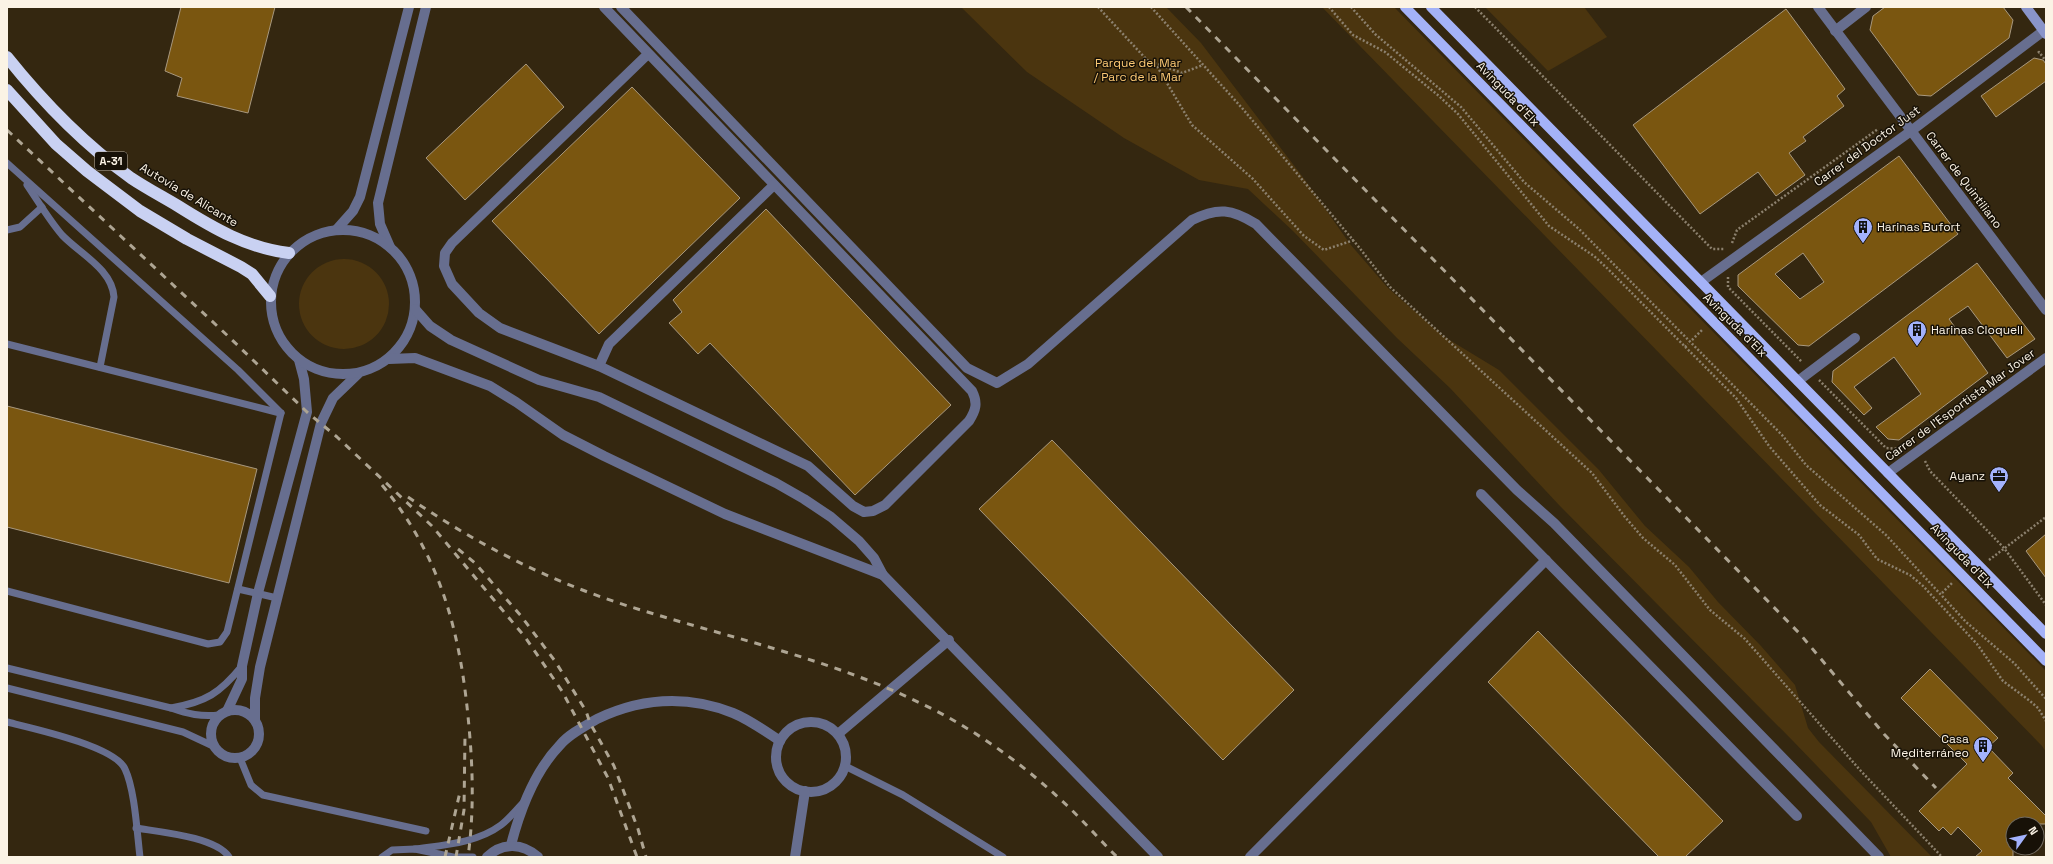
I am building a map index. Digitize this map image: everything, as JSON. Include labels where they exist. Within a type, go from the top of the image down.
[{"type":"highway","name":"Autovía de Alicante","points":[[7,57],[34,90],[76,133],[131,177],[197,218],[236,240],[257,247],[289,253]]},
{"type":"highway","name":"A-31","points":[[7,90],[56,144],[87,171],[140,211],[187,239],[252,274],[270,296]]},
{"type":"main road","name":"Avinguda d'Elx","points":[[1405,7],[2046,661]]},
{"type":"main road","name":"Avinguda d'Elx","points":[[1431,7],[2046,634]]},
{"type":"main road","points":[[2026,7],[2045,31]]},
{"type":"street","points":[[337,230],[353,211],[360,197],[408,7]]},
{"type":"street","points":[[390,247],[380,224],[378,203],[426,7]]},
{"type":"street","points":[[604,7],[972,391],[976,399],[976,410],[969,421],[885,505],[873,511],[864,512],[853,506],[808,466],[599,366],[500,328],[479,313],[452,284],[444,266],[445,253],[452,243],[648,54]]},
{"type":"street","points":[[621,7],[967,368],[997,383],[1028,364],[1192,220],[1207,212],[1224,211],[1236,214],[1256,224],[1517,490],[1554,523],[1879,857]]},
{"type":"street","name":"Carrer de Quintiliano","points":[[1818,7],[2046,310]]},
{"type":"street","points":[[1835,31],[1866,7]]},
{"type":"street","name":"Carrer del Doctor Just","points":[[1702,282],[1911,131],[2045,31]]},
{"type":"street","points":[[599,366],[609,344],[774,185]]},
{"type":"street","points":[[337,230],[356,230],[374,236],[390,247],[405,264],[414,286],[415,309],[411,328],[402,345],[389,359],[358,374],[337,375],[317,370],[299,360],[282,342],[272,320],[270,296],[276,273],[289,253],[308,238],[320,233],[337,230]]},
{"type":"street","points":[[415,309],[430,326],[450,340],[539,380],[599,397],[797,495],[831,517],[859,541],[874,558],[883,575],[949,640],[1158,857]]},
{"type":"street","points":[[1798,381],[1855,338]]},
{"type":"street","points":[[389,359],[415,358],[490,386],[516,402],[563,435],[704,504],[732,517],[883,575]]},
{"type":"street","name":"Carrer de l'Esportista Mar Jover","points":[[1888,473],[2046,358]]},
{"type":"street","points":[[223,713],[242,679],[242,666],[258,593],[307,412],[304,379],[299,360]]},
{"type":"street","points":[[255,720],[242,711],[235,709],[223,713],[214,720],[210,733],[213,746],[225,756],[240,758],[247,755],[257,743],[259,735],[255,720],[255,698],[260,667],[320,424],[333,398],[358,374]]},
{"type":"street","points":[[1481,494],[1797,816]]},
{"type":"street","points":[[1250,857],[1546,560]]},
{"type":"street","points":[[838,734],[949,640]]},
{"type":"street","points":[[511,845],[525,800],[543,766],[560,744],[590,723],[634,705],[658,701],[684,701],[709,706],[734,714],[780,741]]},
{"type":"street","points":[[807,722],[818,722],[829,726],[838,734],[845,749],[845,766],[841,776],[825,789],[805,791],[786,781],[780,772],[777,762],[777,751],[780,741],[787,731],[796,725],[807,722]]},
{"type":"street","points":[[795,857],[805,791]]},
{"type":"street","points":[[487,857],[501,848],[511,845],[522,847],[538,857]]},
{"type":"lane","points":[[7,163],[238,370],[281,413]]},
{"type":"lane","points":[[18,173],[62,235],[107,277],[113,287],[114,297],[100,367]]},
{"type":"lane","points":[[7,230],[20,227],[42,207]]},
{"type":"lane","points":[[7,344],[281,413]]},
{"type":"lane","points":[[7,591],[208,644],[220,642],[227,632],[281,413]]},
{"type":"lane","points":[[238,588],[277,598]]},
{"type":"lane","points":[[171,708],[191,705],[214,694],[227,685],[242,666]]},
{"type":"lane","points":[[7,668],[171,708],[186,714],[203,716],[223,713]]},
{"type":"lane","points":[[7,688],[183,732],[213,746]]},
{"type":"lane","points":[[7,722],[63,736],[112,755],[125,768],[140,857]]},
{"type":"lane","points":[[240,758],[251,785],[263,795],[426,831]]},
{"type":"lane","points":[[845,766],[903,795],[1003,857]]},
{"type":"lane","points":[[382,857],[392,850],[415,849],[464,841],[487,835],[502,825],[525,800]]},
{"type":"lane","points":[[136,828],[168,833],[214,845],[229,857]]},
{"type":"lane","points":[[415,849],[453,857]]},
{"type":"lane","points":[[456,857],[473,857]]},
{"type":"path","points":[[1098,7],[1147,60],[1182,73],[1203,65]]},
{"type":"path","points":[[1150,7],[1203,65],[1354,240],[1390,287],[1592,473],[1624,517],[1643,538],[1675,565],[1710,610],[1745,639],[1860,770],[1942,857]]},
{"type":"path","points":[[1329,7],[1353,36],[1385,52],[1439,96],[1458,114],[1549,226],[1594,256],[1736,398],[1769,446],[1820,506],[1859,535],[1877,559],[1910,575],[1937,598],[1977,644],[2003,681],[2038,708],[2046,721]]},
{"type":"path","points":[[1351,7],[1375,34],[1461,107],[1524,182],[1579,229],[1782,435],[1806,465],[1886,535],[1966,622],[2014,663],[2046,699]]},
{"type":"path","points":[[1475,7],[1712,249],[1730,249],[1737,230],[1878,129]]},
{"type":"path","points":[[2032,56],[2039,52],[2046,61]]},
{"type":"path","points":[[1155,63],[1192,125],[1253,179],[1304,236],[1324,250],[1354,240]]},
{"type":"path","points":[[1733,273],[1728,276],[1728,287],[1886,448],[1920,450],[1930,471],[2004,548],[2046,605]]},
{"type":"path","points":[[1692,340],[1707,326]]},
{"type":"path","points":[[1685,347],[1688,344]]},
{"type":"path","points":[[1987,562],[2046,517]]},
{"type":"path","points":[[1942,593],[1955,580]]},
{"type":"green space","name":"Parque del Mar / Parc de la Mar","points":[[961,7],[1166,7],[1201,43],[1305,180],[1350,244],[1388,288],[1443,336],[1499,370],[1599,470],[1645,526],[1689,567],[1718,602],[1761,646],[1795,685],[1808,728],[1819,742],[1932,857],[1891,857],[1871,822],[1793,741],[1559,505],[1450,388],[1397,338],[1293,231],[1248,189],[1199,180],[1124,138],[1027,72]]},
{"type":"green space","points":[[1322,7],[1394,7],[2046,671],[2046,752],[2042,746]]},
{"type":"green space","points":[[1485,7],[1584,7],[1607,37],[1548,71]]},
{"type":"green space","points":[[344,259],[361,263],[376,272],[385,287],[389,304],[385,321],[376,336],[361,345],[344,349],[327,345],[312,336],[303,321],[299,304],[303,287],[312,272],[327,263]]},
{"type":"building","points":[[181,7],[275,7],[248,113],[177,96],[182,78],[165,71]]},
{"type":"building","points":[[1885,7],[2003,7],[2013,20],[2009,38],[1931,96],[1918,95],[1870,30],[1873,16]]},
{"type":"building","points":[[1786,9],[1845,89],[1837,96],[1844,106],[1803,137],[1806,141],[1789,153],[1805,175],[1776,196],[1758,172],[1700,214],[1633,125]]},
{"type":"building","points":[[2034,58],[2043,60],[2046,64],[2046,81],[1996,117],[1981,96]]},
{"type":"building","points":[[526,64],[564,107],[465,200],[426,158]]},
{"type":"building","points":[[632,87],[740,198],[599,334],[492,221]]},
{"type":"building","name":"Harinas Bufort","points":[[1899,156],[1958,234],[1809,346],[1798,345],[1738,286],[1738,275]],"holes":[[[1803,253],[1824,282],[1800,299],[1775,274]]]},
{"type":"building","points":[[766,209],[951,405],[855,495],[710,343],[698,354],[669,323],[682,312],[673,300]]},
{"type":"building","name":"Harinas Cloquell","points":[[1977,263],[2035,339],[2007,358],[1968,306],[1949,319],[1988,373],[1899,440],[1888,439],[1876,427],[1921,394],[1894,357],[1854,387],[1872,408],[1864,415],[1832,382],[1833,371]]},
{"type":"building","points":[[7,406],[257,469],[229,583],[7,527]]},
{"type":"building","points":[[1052,440],[1294,690],[1223,760],[979,509]]},
{"type":"building","points":[[2046,534],[2046,578],[2026,551]]},
{"type":"building","points":[[1538,631],[1723,821],[1685,857],[1659,857],[1488,682]]},
{"type":"building","name":"Casa Mediterráneo","points":[[1930,669],[1998,738],[1988,747],[2013,773],[2008,778],[2046,816],[2045,824],[2045,816],[2005,816],[2005,856],[2013,857],[1975,857],[1982,851],[1958,827],[1951,835],[1943,827],[1939,831],[1919,811],[1967,764],[1901,698]]},
{"type":"railway","points":[[1186,7],[1800,634],[1884,734],[1936,788]]},
{"type":"railway","points":[[7,130],[229,337],[307,412],[337,437],[432,526],[525,637],[562,691],[608,778],[637,857]]},
{"type":"railway","points":[[382,485],[403,513],[420,541],[434,569],[454,629],[465,693],[471,759],[472,808],[468,857]]},
{"type":"railway","points":[[408,497],[487,546],[570,585],[628,606],[776,649],[849,673],[885,687],[939,712],[976,734],[1028,771],[1082,820],[1117,857]]},
{"type":"railway","points":[[458,549],[475,563],[521,616],[555,661],[586,711],[590,723],[614,766],[638,829],[646,857]]},
{"type":"railway","points":[[456,857],[464,810],[465,735]]},
{"type":"railway","points":[[445,857],[460,792]]},
{"type":"place","name":"Harinas Bufort","points":[[1863,244]]},
{"type":"place","name":"Harinas Cloquell","points":[[1917,347]]},
{"type":"place","name":"Ayanz","points":[[1999,493]]},
{"type":"place","name":"Casa Mediterráneo","points":[[1983,763]]}]
